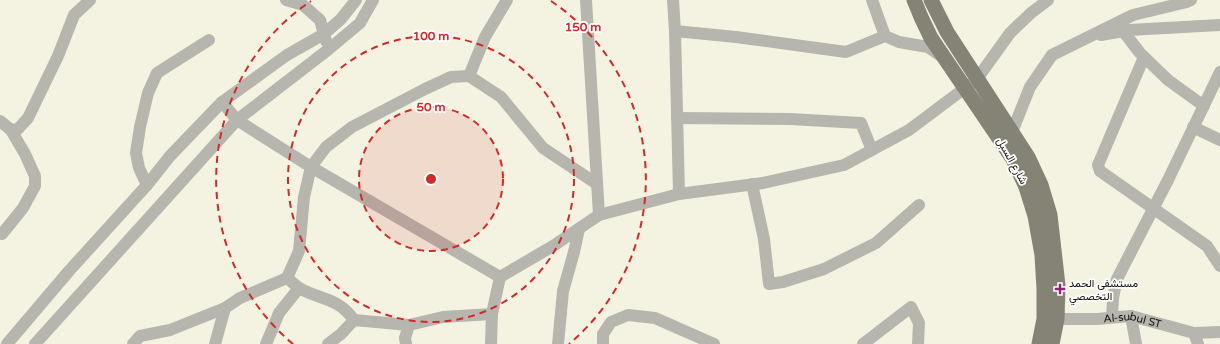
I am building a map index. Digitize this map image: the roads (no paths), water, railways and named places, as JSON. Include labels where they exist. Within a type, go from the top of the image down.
[{"type":"main road","name":"شارع السبل","points":[[914,0],[931,38],[947,59],[964,88],[1013,159],[1026,187],[1035,216],[1042,255],[1044,290],[1051,319],[1052,344]]},
{"type":"main road","name":"شارع السبل","points":[[931,0],[947,32],[1028,157],[1041,185],[1050,215],[1058,285],[1051,319],[1039,344]]},
{"type":"street","points":[[11,130],[18,129],[28,118],[58,56],[74,15],[90,0]]},
{"type":"street","points":[[286,0],[303,5],[320,20],[329,49]]},
{"type":"street","points":[[7,344],[68,271],[147,184],[170,156],[222,102],[287,55],[324,34],[341,20],[356,0]]},
{"type":"street","points":[[35,344],[237,120],[329,49],[360,23],[373,0]]},
{"type":"street","points":[[469,76],[485,37],[507,0]]},
{"type":"street","points":[[586,0],[599,215]]},
{"type":"street","points":[[674,0],[679,194]]},
{"type":"street","points":[[872,0],[885,36]]},
{"type":"street","points":[[492,344],[492,314],[500,277],[553,246],[599,215],[679,194],[752,184],[844,165],[909,130],[977,79],[1010,33],[1031,13],[1048,0]]},
{"type":"street","points":[[1012,132],[1030,87],[1052,55],[1133,15],[1191,0]]},
{"type":"street","points":[[1086,38],[1123,31],[1220,24]]},
{"type":"street","points":[[675,31],[736,37],[846,52],[885,36],[899,42],[928,47],[947,59]]},
{"type":"street","points":[[1123,31],[1144,57],[1168,80],[1204,106]]},
{"type":"street","points":[[147,184],[140,168],[136,152],[148,93],[157,73],[210,40]]},
{"type":"street","points":[[1144,57],[1098,168],[1100,171],[1153,209],[1207,246],[1220,266]]},
{"type":"street","points":[[1112,318],[1113,298],[1117,279],[1220,72]]},
{"type":"street","points":[[133,344],[140,336],[170,330],[225,308],[240,298],[287,278],[299,251],[304,197],[311,167],[326,147],[352,127],[451,77],[469,76],[501,97],[543,148],[597,184]]},
{"type":"street","points":[[222,102],[237,120],[311,167],[500,277]]},
{"type":"street","points":[[677,118],[790,119],[861,123],[872,150]]},
{"type":"street","points":[[0,121],[11,130],[25,154],[35,176],[35,186],[23,208],[2,234]]},
{"type":"street","points":[[1193,127],[1220,140]]},
{"type":"street","points":[[752,184],[764,239],[769,284],[783,282],[824,268],[876,244],[919,205]]},
{"type":"street","points":[[558,344],[563,291],[579,229]]},
{"type":"street","points":[[287,278],[299,288],[334,301],[354,320],[409,325],[443,317],[492,314]]},
{"type":"street","points":[[266,344],[279,314],[299,288]]},
{"type":"street","points":[[862,344],[911,307],[919,323],[918,344]]},
{"type":"street","points":[[215,344],[225,308]]},
{"type":"street","points":[[603,344],[603,334],[611,322],[628,315],[654,318],[697,341],[714,344]]},
{"type":"street","points":[[1131,316],[1136,344]]},
{"type":"street","name":"Al-subul ST","points":[[1051,319],[1112,318],[1131,316],[1196,338],[1220,332]]},
{"type":"street","points":[[328,344],[341,334],[354,320]]},
{"type":"street","points":[[406,344],[405,338],[409,325]]},
{"type":"place","name":"مستشفى الحمد التخصصي","points":[[1060,289]]}]
